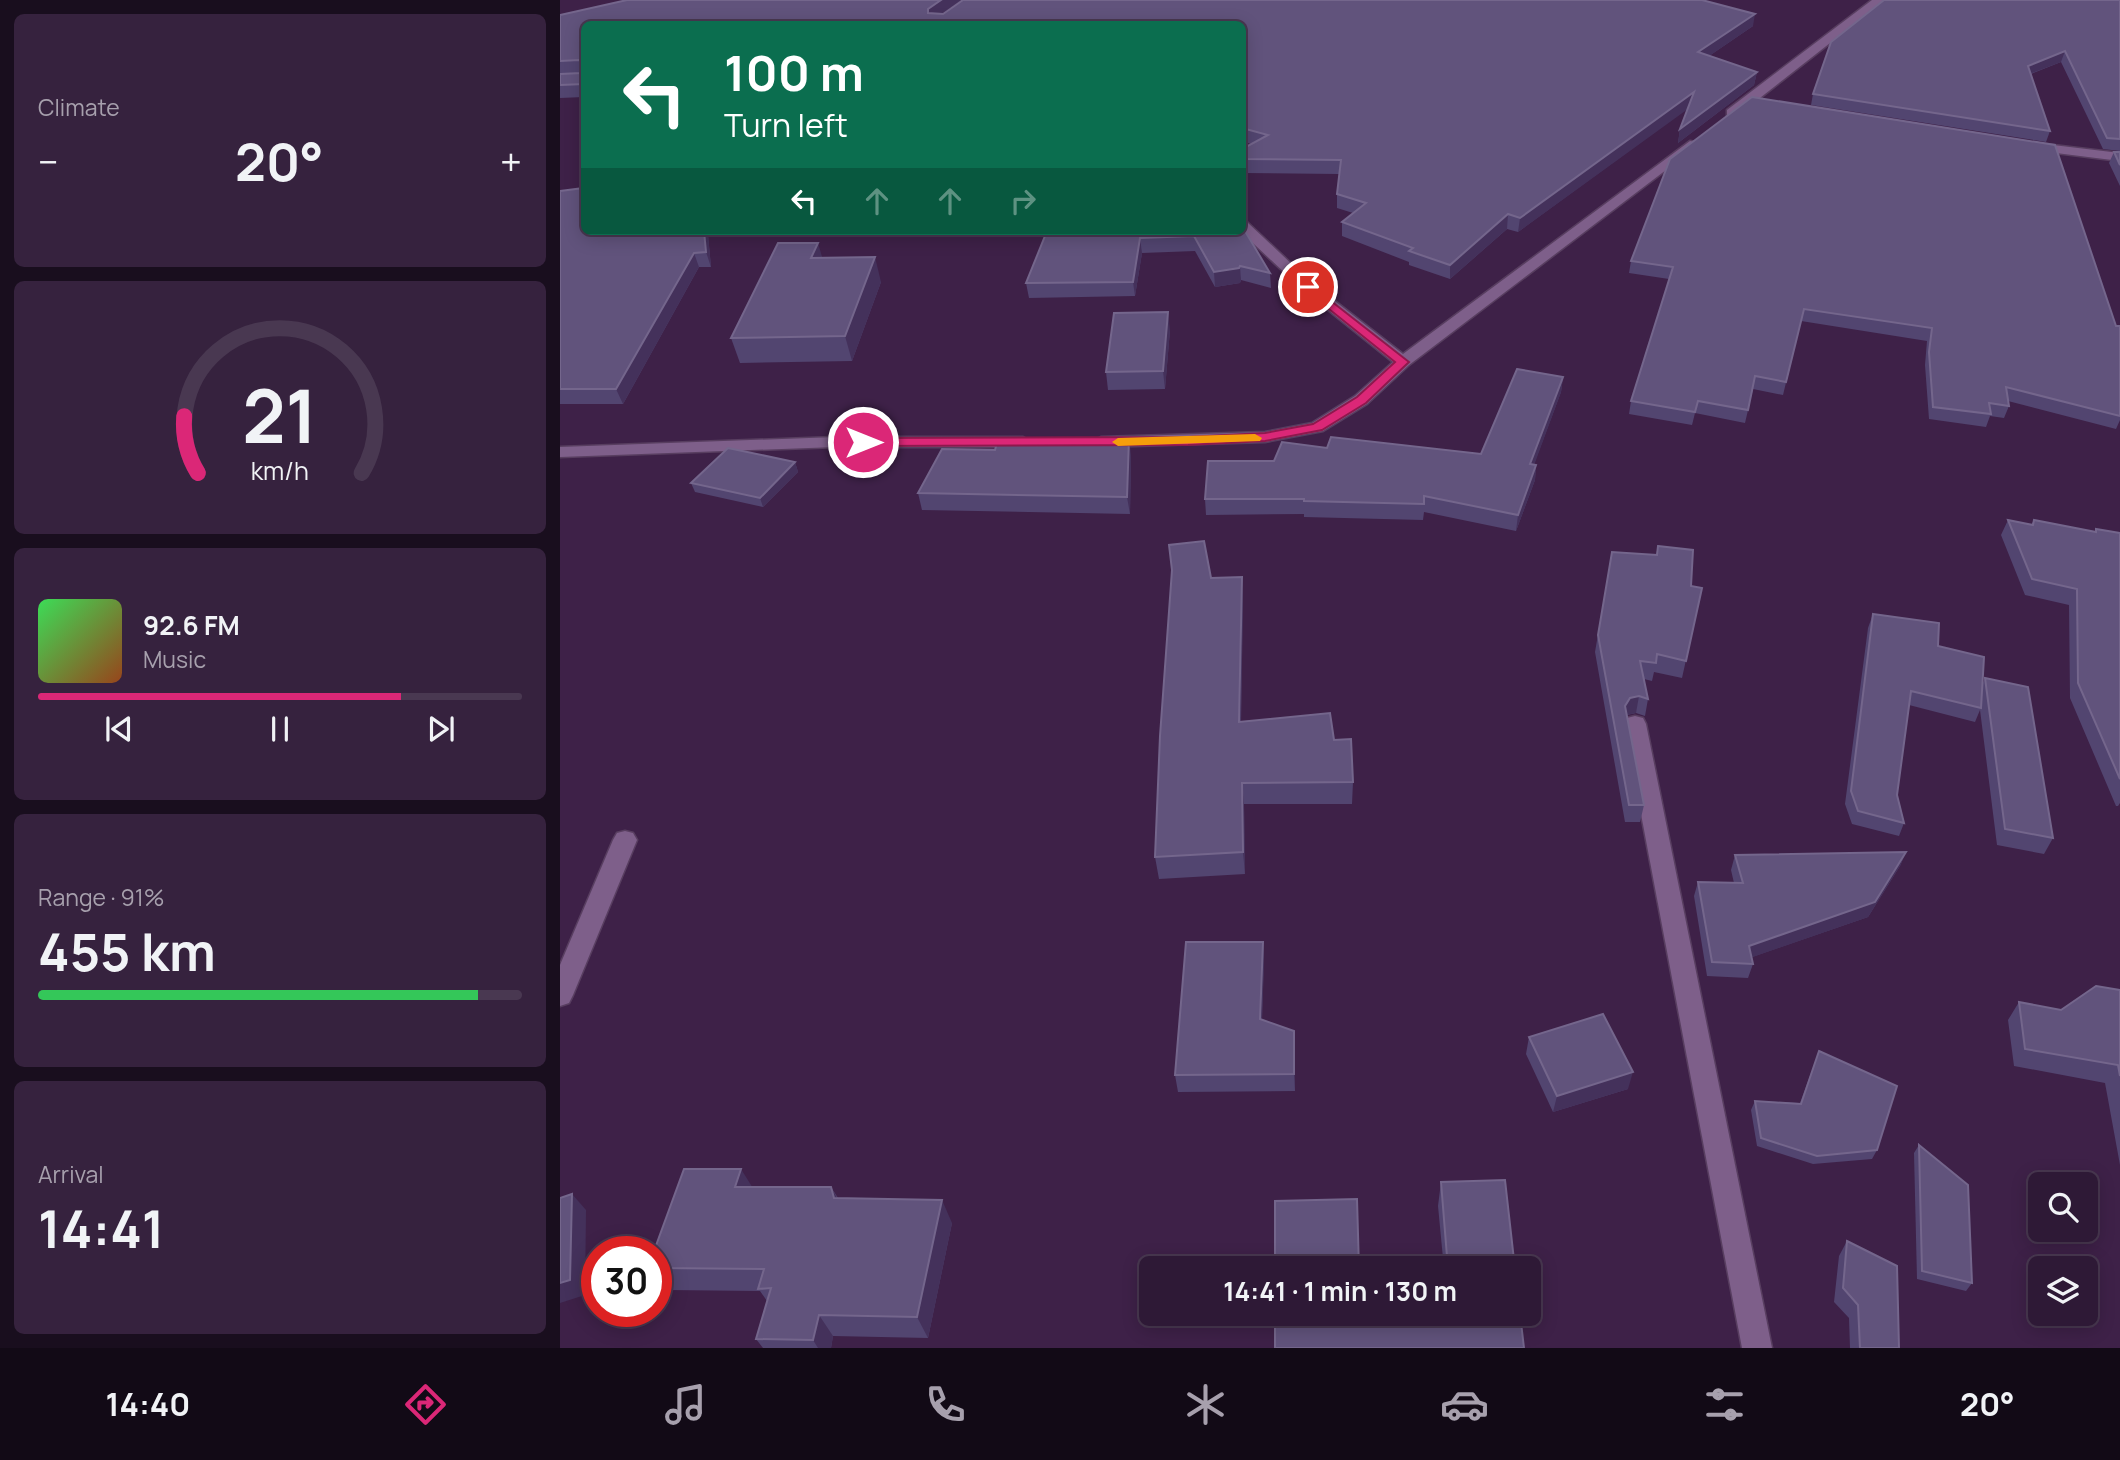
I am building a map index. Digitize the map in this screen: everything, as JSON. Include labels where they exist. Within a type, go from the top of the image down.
[{"type":"street","points":[[1080,442],[1265,437],[1317,428],[1361,400],[1402,362],[1714,127],[1754,102],[1879,0]]},
{"type":"street","points":[[2014,143],[2081,154],[2120,157]]},
{"type":"street","points":[[1246,229],[1308,287],[1402,362]]},
{"type":"street","points":[[560,452],[836,442],[1040,442]]},
{"type":"street","points":[[1635,724],[1757,1348]]},
{"type":"street","points":[[560,995],[625,840]]},
{"type":"building","points":[[627,0],[941,0],[928,9],[928,13],[943,14],[963,0],[1702,0],[1755,14],[1698,52],[1757,72],[1680,129],[1694,92],[1520,218],[1508,214],[1450,265],[1409,251],[1413,248],[1342,222],[1366,203],[1337,194],[1341,160],[1246,159],[1246,147],[1268,135],[1246,129],[1246,21],[581,21],[581,62],[560,61],[560,15]]},
{"type":"building","points":[[1884,0],[2120,0],[2120,139],[2107,138],[2065,51],[2028,66],[2050,131],[1813,94],[1831,42]]},
{"type":"building","points":[[581,73],[581,84],[560,85],[560,74]]},
{"type":"building","points":[[1752,97],[2055,145],[2116,326],[2120,326],[2120,416],[2006,387],[2009,406],[1989,403],[1991,414],[1933,407],[1929,352],[1932,328],[1804,309],[1786,382],[1755,376],[1748,410],[1698,401],[1695,412],[1631,401],[1673,267],[1631,261],[1670,159]]},
{"type":"building","points":[[2114,152],[2120,152],[2120,165]]},
{"type":"building","points":[[581,188],[581,235],[704,235],[706,252],[694,253],[616,389],[560,389],[560,191]]},
{"type":"building","points":[[1246,233],[1270,273],[1240,266],[1214,272],[1194,236],[1140,238],[1133,282],[1026,283],[1045,235],[1246,235]]},
{"type":"building","points":[[778,243],[818,243],[811,258],[875,257],[845,336],[731,338]]},
{"type":"building","points":[[1168,312],[1163,371],[1106,372],[1114,313]]},
{"type":"building","points":[[1517,369],[1563,377],[1530,464],[1536,465],[1518,515],[1424,496],[1424,504],[1304,499],[1205,499],[1208,461],[1274,461],[1282,442],[1327,448],[1331,437],[1481,454]]},
{"type":"building","points":[[1129,438],[1127,497],[918,493],[942,449],[995,450],[998,439]]},
{"type":"building","points":[[728,448],[795,462],[760,498],[691,483]]},
{"type":"building","points":[[2008,520],[2033,525],[2034,520],[2096,532],[2096,529],[2120,533],[2120,779],[2078,683],[2077,589],[2032,579]]},
{"type":"building","points":[[1204,541],[1211,578],[1242,577],[1239,722],[1330,713],[1334,740],[1351,739],[1353,782],[1242,783],[1243,852],[1155,857],[1160,736],[1172,570],[1169,545]]},
{"type":"building","points":[[1658,546],[1693,550],[1691,586],[1702,588],[1686,661],[1657,654],[1656,663],[1640,661],[1648,699],[1639,696],[1630,698],[1625,706],[1644,805],[1629,805],[1598,635],[1612,552],[1657,555]]},
{"type":"building","points":[[1873,614],[1939,623],[1938,646],[1984,657],[1981,708],[1911,691],[1897,795],[1904,823],[1858,811],[1851,791]]},
{"type":"building","points":[[1985,678],[2028,687],[2053,838],[2005,829]]},
{"type":"building","points":[[1906,852],[1875,902],[1749,946],[1753,964],[1712,962],[1698,882],[1743,883],[1735,855]]},
{"type":"building","points":[[1186,942],[1263,942],[1260,1019],[1294,1031],[1294,1074],[1175,1075]]},
{"type":"building","points":[[2096,986],[2120,990],[2120,1076],[2118,1065],[2025,1049],[2019,1002],[2061,1010]]},
{"type":"building","points":[[1603,1014],[1633,1072],[1557,1096],[1529,1037]]},
{"type":"building","points":[[1819,1051],[1897,1086],[1877,1150],[1817,1156],[1761,1138],[1755,1101],[1801,1104]]},
{"type":"building","points":[[1919,1145],[1968,1185],[1972,1283],[1922,1271]]},
{"type":"building","points":[[684,1169],[741,1169],[735,1187],[831,1187],[834,1198],[942,1200],[917,1317],[819,1315],[813,1340],[756,1339],[771,1288],[758,1289],[764,1269],[672,1268],[672,1236],[659,1236]]},
{"type":"building","points":[[1505,1180],[1514,1256],[1447,1256],[1441,1182]]},
{"type":"building","points":[[572,1194],[570,1280],[560,1283],[560,1198]]},
{"type":"building","points":[[1357,1199],[1359,1256],[1275,1256],[1275,1201]]},
{"type":"building","points":[[1847,1241],[1897,1266],[1899,1348],[1860,1348],[1858,1305],[1843,1288]]},
{"type":"building","points":[[1275,1326],[1521,1326],[1524,1348],[1275,1348]]},
{"type":"slow traffic","points":[[1118,442],[1255,438]]},
{"type":"route","points":[[863,442],[1188,441],[1265,437],[1317,428],[1361,400],[1402,362],[1308,287]]}]
